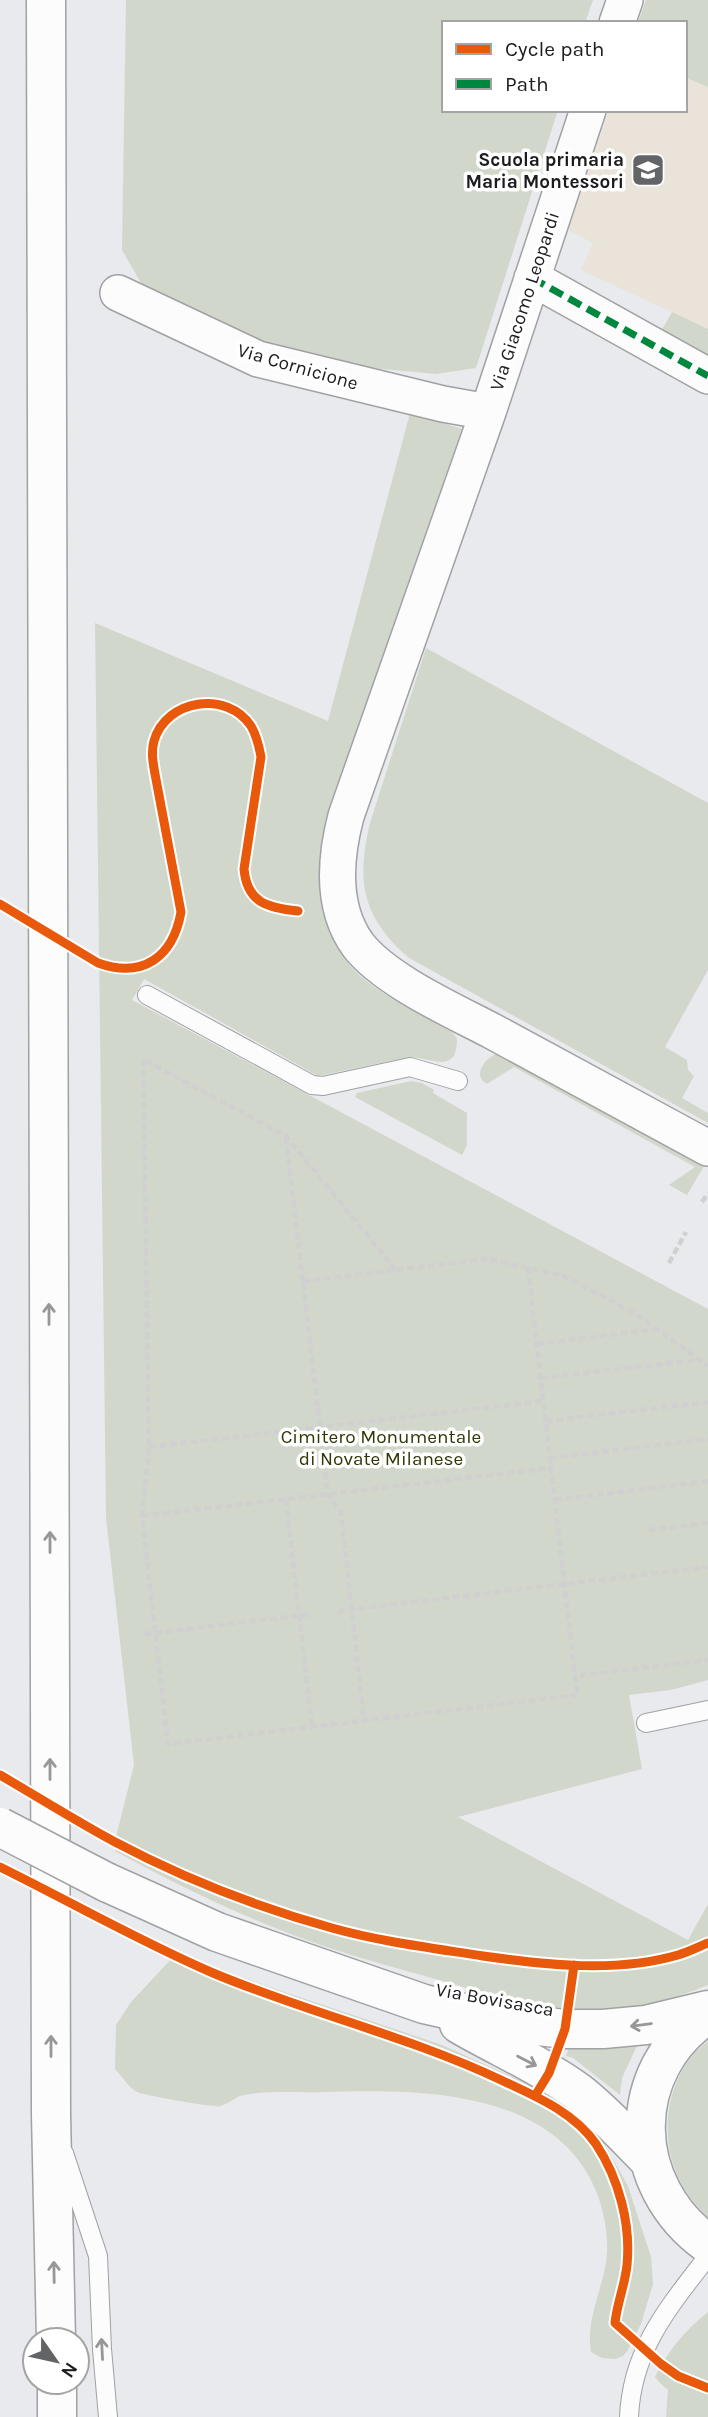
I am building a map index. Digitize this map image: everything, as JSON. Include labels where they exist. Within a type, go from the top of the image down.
[{"type":"main road","points":[[46,0],[51,2114],[56,2326]]},
{"type":"main road","name":"Via Bovisasca","points":[[0,1827],[107,1882],[217,1932],[424,2004],[503,2022],[565,2029],[646,2025],[708,2012]]},
{"type":"main road","name":"Via Bovisasca","points":[[424,2004],[579,2092],[610,2119],[649,2161]]},
{"type":"main road","points":[[708,2012],[680,2038],[655,2078],[648,2105],[646,2133],[649,2161],[658,2187],[672,2211],[691,2232],[708,2244]]},
{"type":"main road","points":[[57,2396],[57,2417]]},
{"type":"street","points":[[618,21],[625,0]]},
{"type":"street","name":"Via Giacomo Leopardi","points":[[587,112],[488,412],[346,816],[336,860],[342,912],[356,942],[377,966],[443,1005],[708,1149]]},
{"type":"street","points":[[532,278],[708,376]]},
{"type":"street","name":"Via Cornicione","points":[[118,293],[258,359],[443,404],[488,412]]},
{"type":"lane","points":[[147,995],[312,1085],[323,1086],[410,1067],[457,1081]]},
{"type":"lane","points":[[646,1723],[708,1710]]},
{"type":"lane","points":[[51,2114],[98,2256],[108,2417]]},
{"type":"lane","points":[[629,2417],[643,2349],[708,2256]]},
{"type":"path","points":[[396,1270],[286,1136],[143,1059],[149,1447],[142,1516],[168,1744],[578,1695],[528,1268]]},
{"type":"path","points":[[286,1136],[328,1495],[341,1512],[364,1721]]},
{"type":"path","points":[[702,1202],[708,1193]]},
{"type":"path","points":[[669,1263],[686,1232]]},
{"type":"path","points":[[303,1281],[487,1259],[564,1276],[636,1314],[708,1366]]},
{"type":"path","points":[[537,1343],[657,1329]]},
{"type":"path","points":[[541,1378],[699,1360]]},
{"type":"path","points":[[149,1447],[544,1401]]},
{"type":"path","points":[[546,1421],[708,1402]]},
{"type":"path","points":[[550,1458],[708,1439]]},
{"type":"path","points":[[142,1516],[551,1468]]},
{"type":"path","points":[[555,1500],[708,1481]]},
{"type":"path","points":[[286,1499],[312,1727]]},
{"type":"path","points":[[649,1530],[708,1523]]},
{"type":"path","points":[[338,1611],[708,1567]]},
{"type":"path","points":[[145,1634],[313,1614]]},
{"type":"path","points":[[575,1676],[708,1660]]},
{"type":"shaded area","name":"Scuola primaria Maria Montessori","points":[[646,0],[708,0],[708,329],[581,270],[593,243],[568,230],[608,112],[687,112],[687,21],[639,21]]},
{"type":"green space","points":[[126,0],[593,0],[586,21],[442,21],[442,112],[557,112],[476,368],[436,374],[329,364],[241,341],[149,297],[122,250]]},
{"type":"green space","points":[[646,0],[708,0],[708,87],[687,78],[687,21],[639,21]]},
{"type":"green space","points":[[672,312],[708,329],[708,388],[648,354]]},
{"type":"green space","name":"Cimitero Monumentale di Novate Milanese","points":[[410,413],[462,429],[328,811],[319,880],[326,923],[335,944],[348,963],[386,995],[453,1033],[457,1039],[456,1050],[447,1061],[409,1057],[318,1076],[144,979],[132,1000],[708,1309],[708,1680],[671,1690],[629,1695],[642,1769],[458,1817],[688,1940],[708,1904],[708,1985],[657,2003],[623,2010],[569,2013],[539,2009],[338,1951],[232,1910],[115,1851],[115,1841],[134,1765],[106,1518],[95,623],[328,721]]},
{"type":"green space","points":[[426,648],[708,803],[708,970],[665,1047],[687,1060],[688,1070],[694,1076],[682,1098],[708,1113],[708,1123],[409,958],[393,943],[372,913],[364,881],[370,823]]},
{"type":"green space","points":[[496,1054],[704,1166],[687,1195],[669,1185],[695,1167],[514,1067],[487,1084],[480,1077],[481,1068]]},
{"type":"green space","points":[[411,1081],[422,1083],[434,1090],[433,1093],[467,1113],[467,1145],[462,1155],[355,1097],[357,1093]]},
{"type":"green space","points":[[175,1955],[442,2045],[539,2089],[567,2105],[601,2138],[628,2186],[651,2257],[653,2284],[641,2324],[623,2356],[615,2359],[602,2358],[591,2352],[593,2314],[607,2253],[605,2224],[598,2196],[579,2160],[552,2134],[519,2115],[481,2102],[401,2092],[263,2093],[241,2096],[215,2106],[152,2096],[131,2088],[115,2069],[116,2025],[131,2002]]},
{"type":"green space","points":[[642,2035],[622,2078],[620,2095],[573,2058],[566,2056],[573,2036]]},
{"type":"green space","points":[[708,2041],[708,2218],[688,2195],[679,2179],[668,2143],[668,2124],[675,2086],[683,2069]]},
{"type":"green space","points":[[708,2312],[708,2417],[666,2417],[668,2390],[655,2377],[678,2341]]},
{"type":"marked path","points":[[532,278],[708,376]]},
{"type":"cycle path","points":[[0,904],[98,963],[114,967],[142,966],[163,952],[177,928],[181,912],[154,770],[153,745],[161,727],[171,716],[184,708],[213,704],[227,707],[240,715],[251,726],[258,741],[261,757],[244,869],[249,889],[261,902],[298,911]]},
{"type":"cycle path","points":[[0,1775],[100,1834],[167,1868],[248,1901],[351,1933],[483,1956],[581,1966],[654,1961],[682,1954],[708,1943]]},
{"type":"cycle path","points":[[0,1867],[213,1973],[466,2064],[527,2092],[565,2114],[596,2144],[611,2172],[622,2202],[628,2249],[625,2280],[615,2323],[678,2376],[708,2388]]},
{"type":"cycle path","points":[[535,2096],[549,2073],[565,2029],[574,1965]]},
{"type":"place","name":"Scuola primaria Maria Montessori","points":[[648,170]]}]
